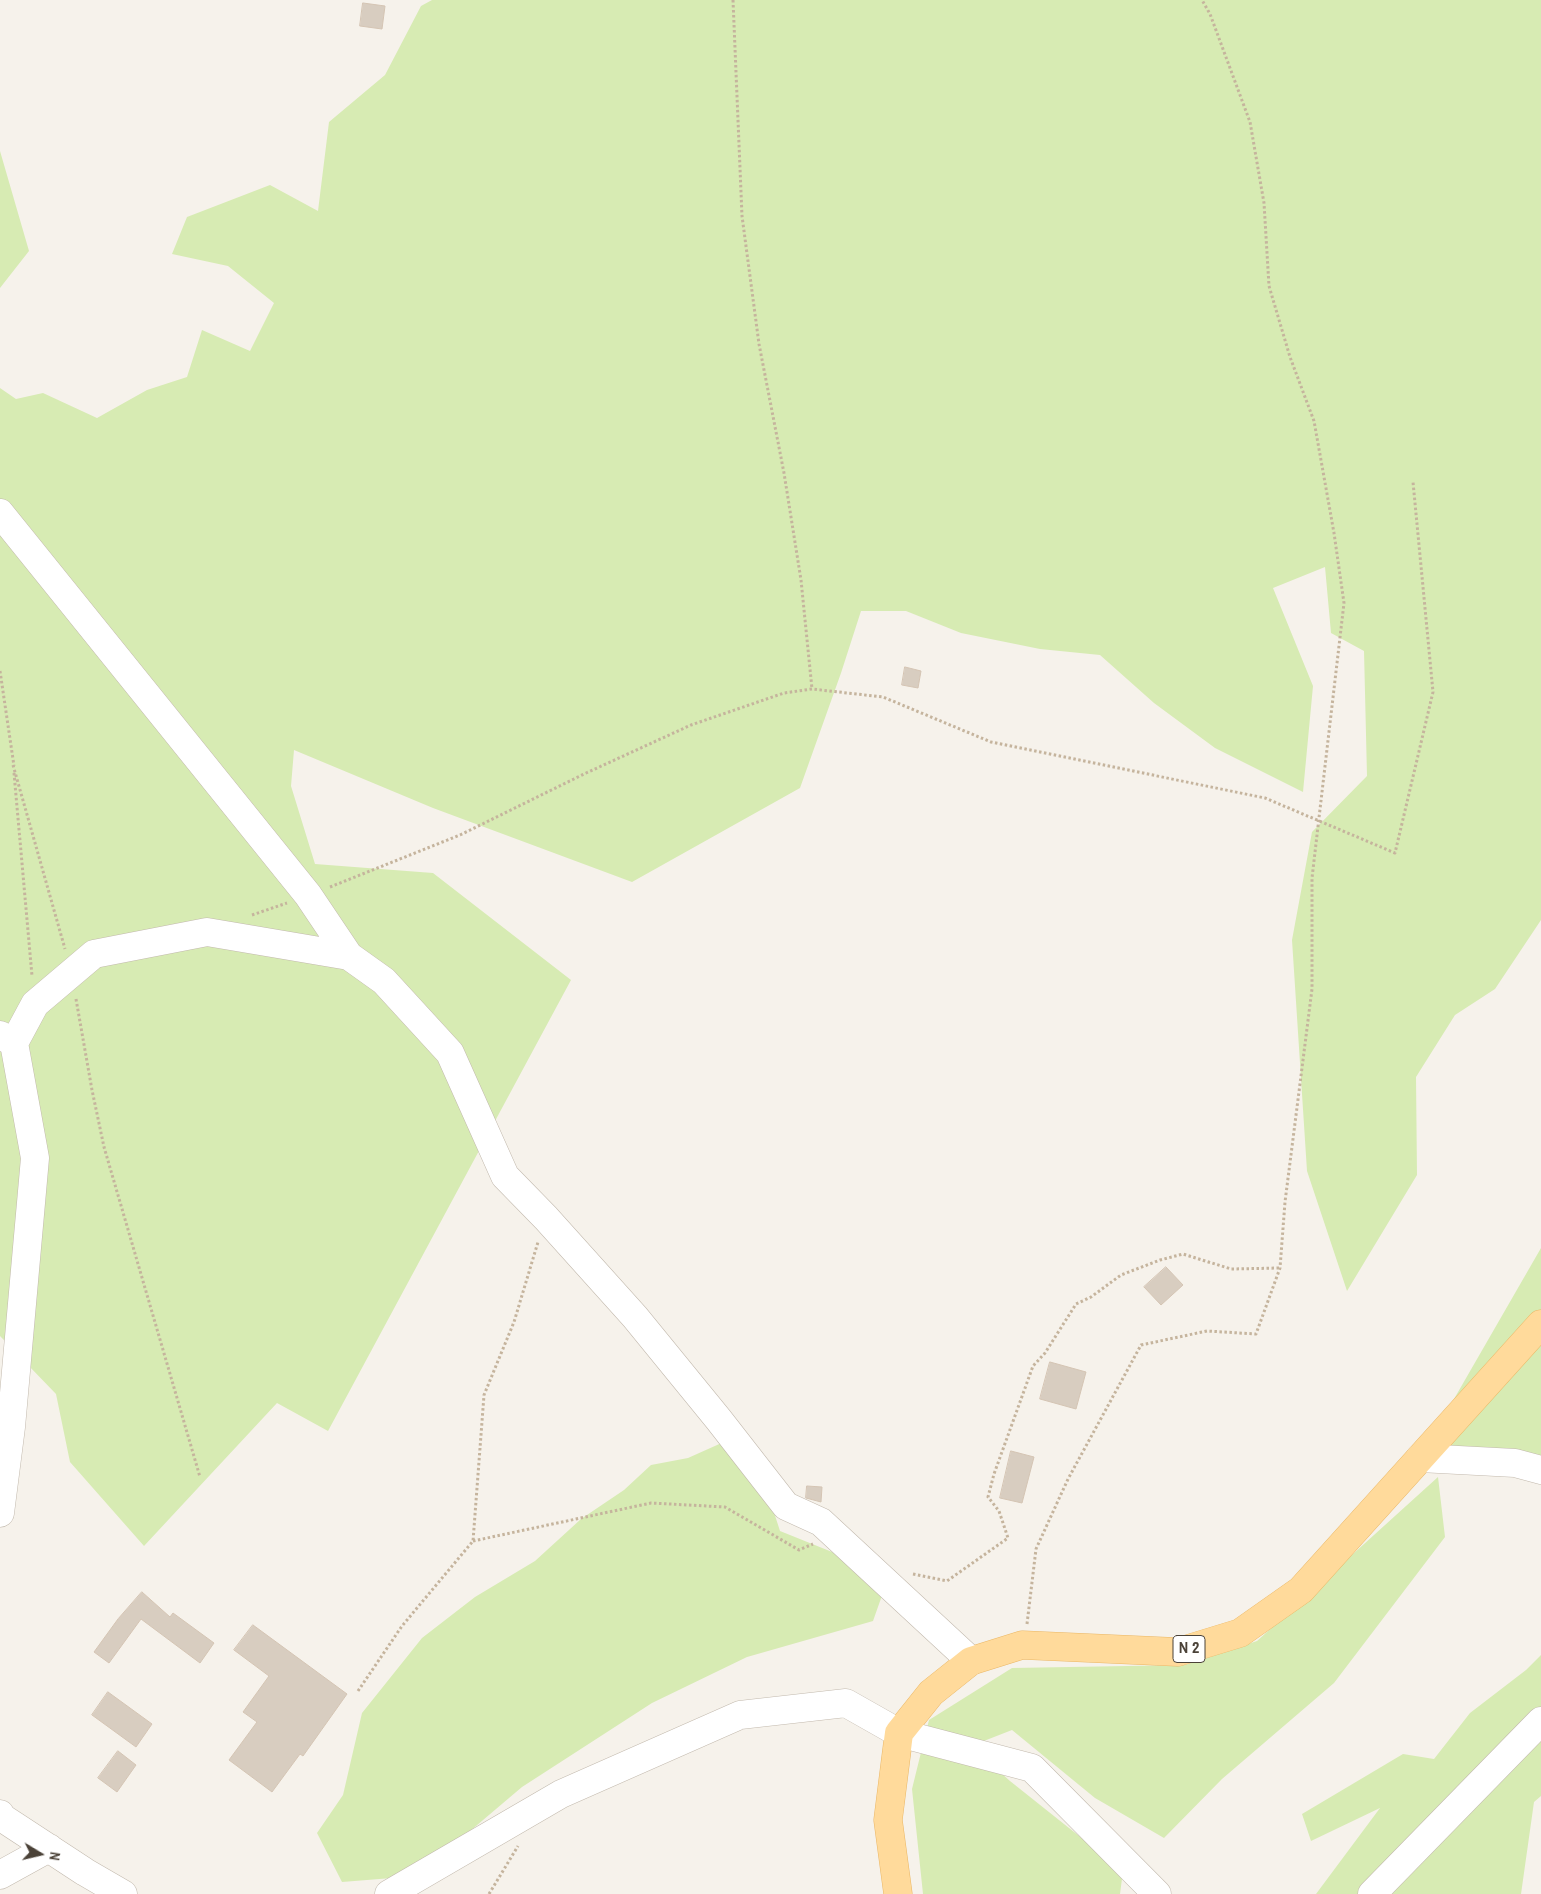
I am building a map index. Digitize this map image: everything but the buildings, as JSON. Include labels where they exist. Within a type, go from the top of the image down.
[{"type":"main road","name":"N 2","points":[[899,1733],[931,1693],[971,1661],[1022,1645],[1178,1652],[1240,1634],[1301,1590],[1541,1324]]},
{"type":"main road","points":[[898,1894],[888,1820],[899,1733]]},
{"type":"street","points":[[0,513],[308,896],[349,956],[384,981],[450,1053],[505,1176],[546,1218],[635,1317],[786,1506],[821,1522],[971,1661]]},
{"type":"street","points":[[0,1513],[11,1427],[35,1158],[7,1039],[35,1004],[94,954],[207,932],[349,956]]},
{"type":"street","points":[[1420,1458],[1515,1463],[1541,1470]]},
{"type":"street","points":[[389,1894],[561,1794],[740,1715],[846,1703],[899,1733],[1032,1768],[1157,1894]]},
{"type":"street","points":[[1372,1894],[1541,1721]]},
{"type":"street","points":[[0,1814],[1,1817],[48,1848],[123,1894]]},
{"type":"street","points":[[0,1875],[48,1848]]},
{"type":"path","points":[[733,0],[742,216],[759,344],[802,580],[812,690]]},
{"type":"path","points":[[1022,1645],[1028,1616],[1036,1549],[1068,1479],[1141,1345],[1207,1330],[1256,1334],[1280,1268],[1286,1192],[1312,989],[1312,878],[1344,602],[1314,421],[1290,356],[1269,286],[1264,202],[1250,122],[1210,14],[1202,0]]},
{"type":"path","points":[[244,918],[308,896],[460,835],[584,774],[691,725],[784,693],[812,690],[883,697],[992,742],[1265,798],[1395,853],[1433,692],[1413,482]]},
{"type":"path","points":[[0,670],[13,765],[35,1004]]},
{"type":"path","points":[[13,765],[72,972],[104,1148],[200,1477]]},
{"type":"path","points":[[358,1691],[402,1626],[473,1540],[484,1395],[514,1322],[546,1218]]},
{"type":"path","points":[[909,1574],[947,1581],[1008,1538],[998,1511],[988,1496],[994,1474],[1033,1366],[1045,1352],[1076,1304],[1091,1298],[1122,1275],[1160,1260],[1183,1254],[1231,1269],[1280,1268]]},
{"type":"path","points":[[473,1540],[651,1503],[725,1507],[799,1550],[836,1536]]},
{"type":"green space","points":[[432,0],[1541,0],[1541,920],[1495,989],[1455,1015],[1416,1077],[1417,1175],[1347,1291],[1307,1171],[1292,940],[1312,832],[1367,776],[1364,651],[1331,633],[1325,567],[1273,588],[1313,686],[1303,792],[1215,748],[1154,703],[1100,655],[1040,649],[961,633],[906,611],[861,611],[800,788],[632,882],[433,808],[294,750],[291,786],[315,864],[433,873],[571,980],[328,1431],[277,1403],[144,1546],[70,1462],[56,1394],[0,1336],[0,388],[16,399],[43,393],[97,418],[147,390],[187,377],[202,330],[250,351],[274,303],[228,266],[172,254],[187,217],[270,185],[318,211],[329,122],[385,75],[421,6]]},
{"type":"green space","points":[[0,151],[29,251],[0,288]]},
{"type":"green space","points":[[1541,1248],[1541,1473],[1420,1458]]},
{"type":"green space","points":[[726,1441],[769,1497],[780,1531],[847,1558],[885,1587],[873,1621],[747,1657],[652,1703],[522,1787],[417,1876],[342,1882],[317,1833],[343,1795],[362,1713],[422,1638],[475,1597],[535,1561],[581,1519],[624,1490],[651,1465],[688,1458]]},
{"type":"green space","points":[[1438,1477],[1445,1537],[1334,1683],[1222,1779],[1164,1838],[1095,1798],[1012,1730],[971,1746],[1010,1781],[1123,1871],[1120,1894],[923,1894],[912,1789],[929,1720],[1012,1668],[1185,1665],[1257,1641]]},
{"type":"green space","points":[[1541,1655],[1541,1796],[1534,1802],[1521,1894],[1316,1894],[1380,1808],[1311,1841],[1302,1814],[1403,1754],[1434,1759],[1470,1713],[1526,1670]]}]
